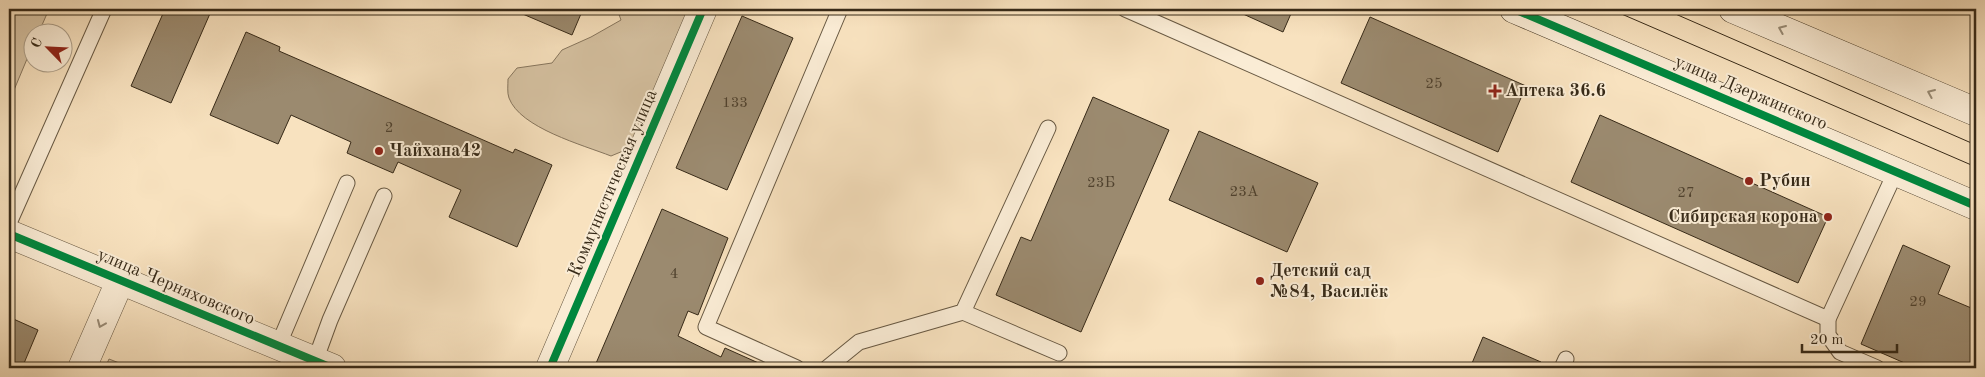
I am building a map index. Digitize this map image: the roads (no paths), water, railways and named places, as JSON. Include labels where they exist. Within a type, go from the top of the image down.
[{"type":"street","name":"Коммунистическая улица","points":[[550,368],[703,9]]},
{"type":"street","name":"улица Дзержинского","points":[[1514,9],[1976,206]]},
{"type":"street","points":[[1733,9],[1976,112]]},
{"type":"street","name":"улица Черняховского","points":[[9,234],[324,365]]},
{"type":"street","points":[[82,368],[120,281]]},
{"type":"lane","points":[[9,223],[104,9]]},
{"type":"lane","points":[[797,368],[706,327],[840,9]]},
{"type":"lane","points":[[1125,9],[1828,319]]},
{"type":"lane","points":[[962,312],[1048,128]]},
{"type":"lane","points":[[1877,368],[1840,352],[1828,335],[1828,319],[1896,171]]},
{"type":"lane","points":[[278,346],[347,183]]},
{"type":"lane","points":[[324,365],[330,320],[384,196]]},
{"type":"lane","points":[[827,368],[858,342],[962,312],[1059,353]]},
{"type":"tram line","points":[[1610,9],[1976,167]]},
{"type":"tram line","points":[[1664,9],[1976,145]]},
{"type":"place","name":"Аптека 36.6","points":[[1495,91]]},
{"type":"place","name":"Чайхана42","points":[[379,151]]},
{"type":"place","name":"Рубин","points":[[1749,181]]},
{"type":"place","name":"Сибирская корона","points":[[1828,217]]},
{"type":"place","name":"Детский сад №84, Василёк","points":[[1260,281]]}]
